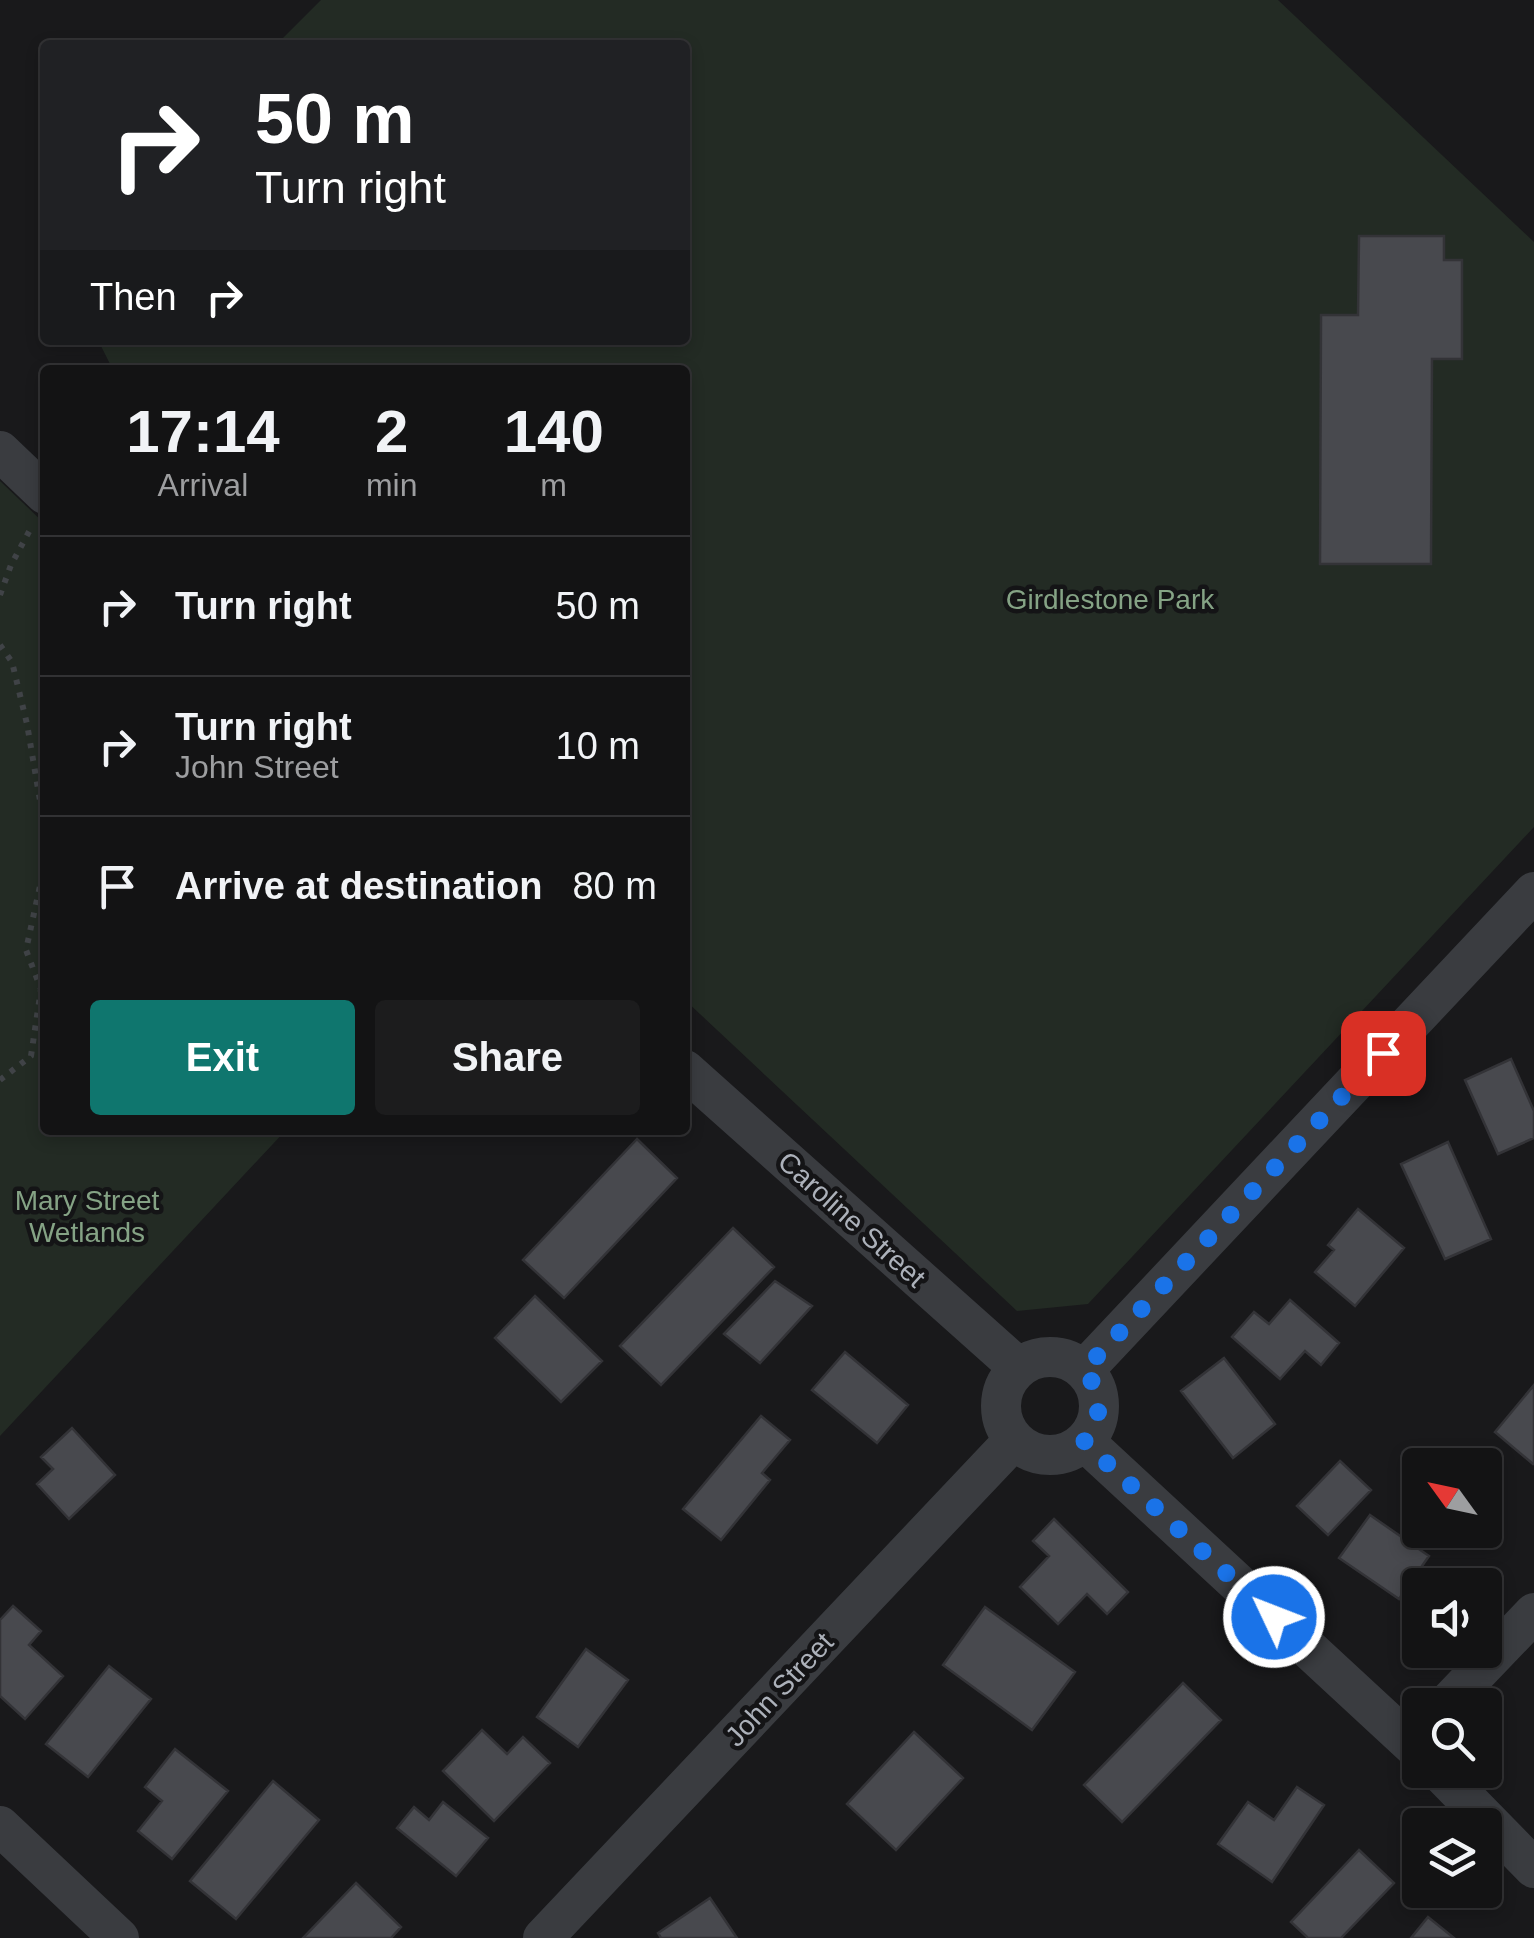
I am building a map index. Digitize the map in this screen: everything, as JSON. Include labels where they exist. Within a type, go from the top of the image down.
[{"type":"street","points":[[0,451],[40,505]]},
{"type":"street","points":[[1084,1370],[1534,892]]},
{"type":"street","name":"Caroline Street","points":[[690,1074],[1019,1368]]},
{"type":"street","points":[[1045,1356],[1072,1362],[1084,1370],[1094,1382],[1099,1398],[1094,1428],[1084,1442],[1056,1455],[1026,1449],[1014,1440],[1006,1429],[1000,1403],[1003,1389],[1019,1368],[1045,1356]]},
{"type":"street","name":"John Street","points":[[543,1938],[1014,1440]]},
{"type":"street","points":[[1084,1442],[1402,1731]]},
{"type":"street","points":[[1462,1688],[1534,1613]]},
{"type":"street","points":[[1459,1788],[1534,1868]]},
{"type":"street","points":[[0,1826],[119,1938]]},
{"type":"path","points":[[0,595],[40,508]]},
{"type":"path","points":[[0,645],[12,662],[40,801]]},
{"type":"path","points":[[40,886],[26,950],[40,981]]},
{"type":"path","points":[[34,913],[40,918]]},
{"type":"path","points":[[0,1080],[32,1056],[40,1007]]},
{"type":"green space","name":"Girdlestone Park","points":[[321,0],[1278,0],[1534,242],[1534,827],[1088,1304],[1017,1311],[690,1005],[690,365],[110,365],[100,345],[690,345],[690,40],[281,40]]},
{"type":"green space","name":"Mary Street Wetlands","points":[[0,481],[40,519],[40,1135],[281,1135],[0,1436]]},
{"type":"building","points":[[1359,236],[1444,236],[1444,260],[1462,260],[1462,359],[1432,359],[1431,564],[1320,564],[1321,315],[1358,315]]},
{"type":"building","points":[[1511,1059],[1534,1111],[1534,1138],[1498,1154],[1465,1080]]},
{"type":"building","points":[[637,1139],[677,1178],[564,1298],[523,1260]]},
{"type":"building","points":[[1448,1142],[1491,1239],[1445,1259],[1401,1164]]},
{"type":"building","points":[[1358,1209],[1404,1248],[1355,1306],[1315,1272],[1334,1250],[1328,1245]]},
{"type":"building","points":[[733,1228],[774,1267],[661,1385],[620,1346]]},
{"type":"building","points":[[775,1281],[812,1306],[760,1363],[724,1334]]},
{"type":"building","points":[[535,1296],[602,1361],[561,1402],[495,1338]]},
{"type":"building","points":[[1290,1300],[1339,1343],[1321,1365],[1305,1351],[1280,1379],[1232,1337],[1254,1312],[1269,1324]]},
{"type":"building","points":[[845,1352],[908,1405],[877,1443],[812,1390]]},
{"type":"building","points":[[1224,1358],[1275,1424],[1233,1458],[1181,1391]]},
{"type":"building","points":[[1534,1385],[1534,1463],[1533,1464],[1495,1432]]},
{"type":"building","points":[[761,1416],[790,1440],[762,1473],[770,1480],[721,1540],[683,1509]]},
{"type":"building","points":[[72,1428],[115,1475],[69,1519],[37,1484],[53,1469],[41,1457]]},
{"type":"building","points":[[1340,1461],[1371,1490],[1328,1535],[1297,1506]]},
{"type":"building","points":[[1370,1515],[1402,1537],[1402,1548],[1417,1548],[1429,1556],[1421,1568],[1402,1568],[1399,1599],[1339,1558]]},
{"type":"building","points":[[1054,1519],[1128,1592],[1107,1614],[1087,1594],[1058,1624],[1020,1587],[1049,1556],[1033,1541]]},
{"type":"building","points":[[13,1606],[41,1631],[29,1645],[63,1676],[25,1719],[0,1696],[0,1620]]},
{"type":"building","points":[[985,1607],[1075,1672],[1032,1730],[943,1665]]},
{"type":"building","points":[[586,1649],[628,1680],[578,1747],[537,1717]]},
{"type":"building","points":[[109,1666],[151,1699],[88,1777],[46,1744]]},
{"type":"building","points":[[1183,1683],[1221,1720],[1122,1822],[1084,1785]]},
{"type":"building","points":[[482,1730],[507,1754],[523,1737],[550,1763],[494,1821],[443,1771]]},
{"type":"building","points":[[914,1732],[963,1778],[896,1850],[847,1804]]},
{"type":"building","points":[[175,1749],[228,1791],[172,1859],[138,1831],[162,1801],[145,1787]]},
{"type":"building","points":[[273,1781],[319,1820],[236,1919],[190,1881]]},
{"type":"building","points":[[1297,1787],[1324,1805],[1272,1882],[1218,1844],[1248,1802],[1274,1820]]},
{"type":"building","points":[[443,1802],[488,1838],[456,1876],[397,1828],[414,1807],[429,1820]]},
{"type":"building","points":[[1359,1850],[1394,1883],[1341,1938],[1308,1938],[1291,1922]]},
{"type":"building","points":[[356,1883],[401,1927],[391,1938],[303,1938]]},
{"type":"building","points":[[710,1898],[737,1938],[661,1938],[658,1933]]},
{"type":"building","points":[[1428,1917],[1454,1938],[1411,1938]]},
{"type":"route","points":[[1274,1617],[1084,1442],[1099,1413],[1094,1382],[1084,1370],[1383,1053]]}]
